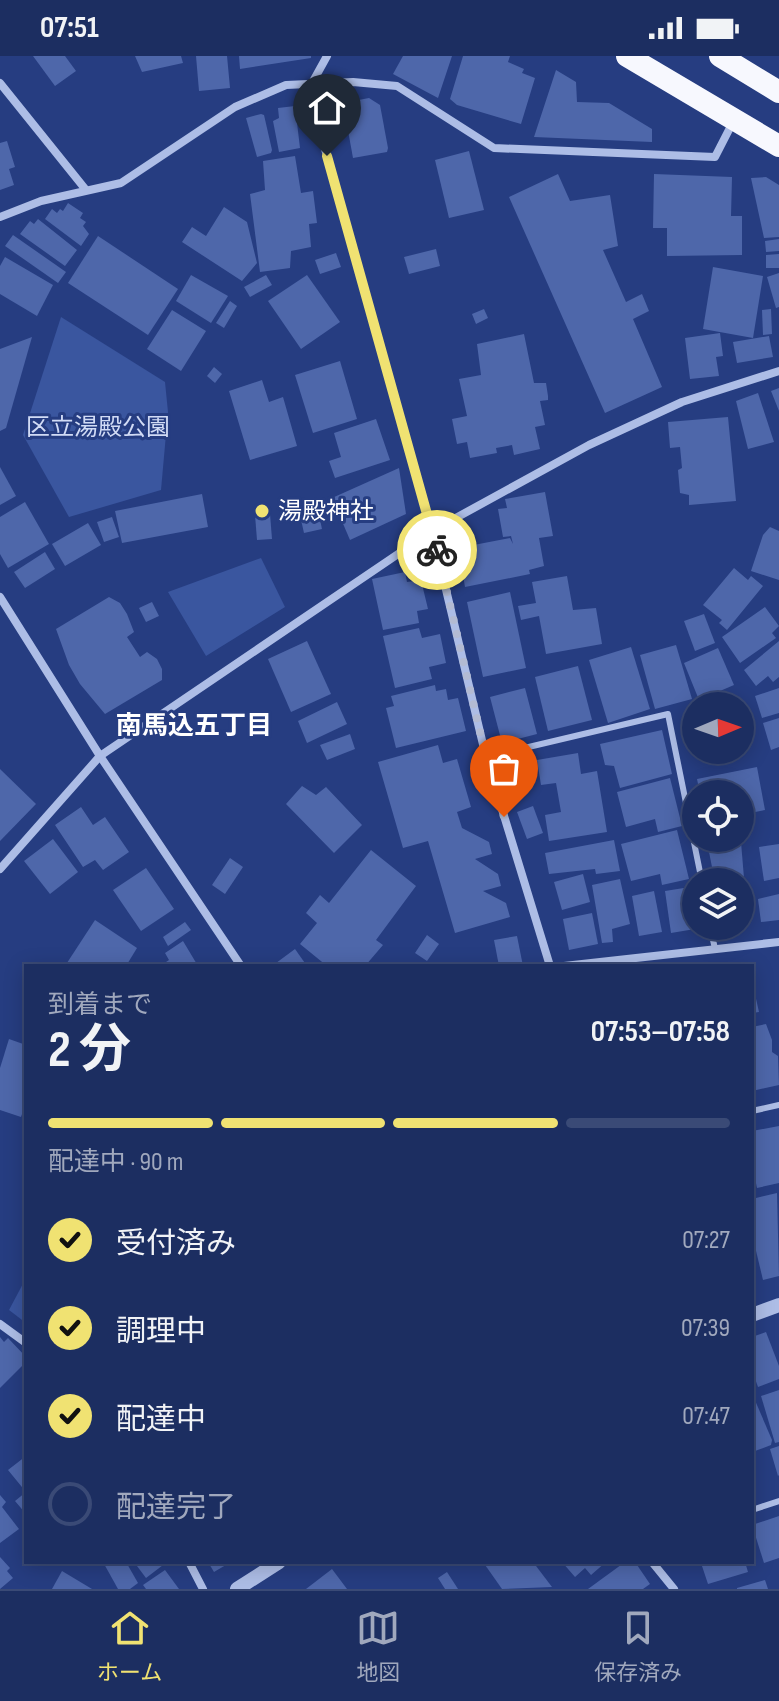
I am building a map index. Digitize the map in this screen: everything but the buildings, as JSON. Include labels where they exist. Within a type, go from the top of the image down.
[{"type":"highway","points":[[627,56],[779,146]]},
{"type":"highway","points":[[720,56],[779,92]]},
{"type":"street","points":[[327,56],[311,85],[311,99],[432,531],[486,757],[549,964]]},
{"type":"street","points":[[0,217],[41,201],[121,183],[235,107],[286,85],[353,82],[397,86],[494,148],[715,157],[734,120]]},
{"type":"street","points":[[0,83],[86,190]]},
{"type":"street","points":[[0,869],[100,756],[432,531],[589,445],[682,402],[779,371]]},
{"type":"street","points":[[0,597],[100,756],[240,964]]},
{"type":"street","points":[[582,964],[779,942]]},
{"type":"street","points":[[754,1314],[779,1305]]},
{"type":"street","points":[[0,1324],[24,1342]]},
{"type":"street","points":[[190,1564],[203,1589]]},
{"type":"street","points":[[237,1589],[276,1564]]},
{"type":"street","points":[[654,1564],[674,1589]]},
{"type":"lane","points":[[486,757],[668,714],[699,868]]},
{"type":"lane","points":[[713,940],[715,949]]},
{"type":"lane","points":[[754,1111],[779,1105]]},
{"type":"lane","points":[[754,1509],[779,1501]]},
{"type":"green space","name":"区立湯殿公園","points":[[61,317],[165,382],[168,412],[161,490],[69,517],[23,435]]},
{"type":"green space","points":[[261,558],[285,607],[206,656],[168,592]]},
{"type":"green space","points":[[24,1282],[24,1321],[9,1310]]},
{"type":"way so far","points":[[437,550],[486,757],[504,817]]},
{"type":"place","name":"湯殿神社","points":[[262,511]]},
{"type":"district","name":"南馬込五丁目","points":[[194,726]]},
{"type":"route","points":[[327,156],[437,550]]}]
